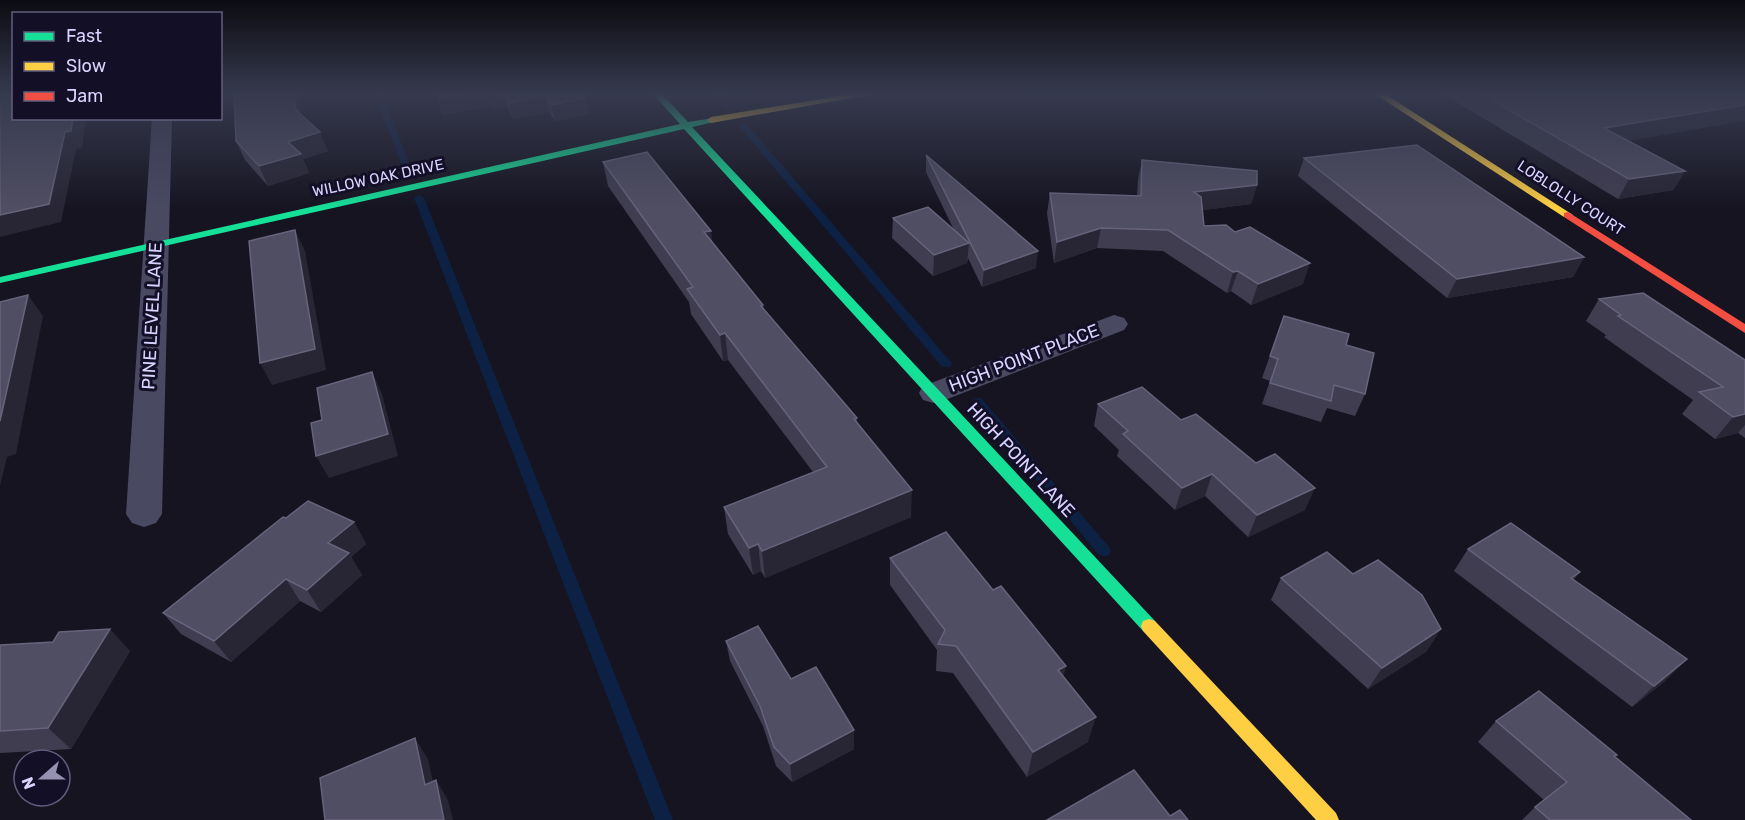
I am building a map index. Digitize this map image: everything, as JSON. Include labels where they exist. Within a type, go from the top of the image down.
[{"type":"street","name":"PINE LEVEL LANE","points":[[144,514],[161,132]]},
{"type":"street","name":"WILLOW OAK DRIVE","points":[[0,280],[654,132]]},
{"type":"street","name":"HIGH POINT LANE","points":[[693,132],[1329,820]]},
{"type":"street","name":"LOBLOLLY COURT","points":[[1439,132],[1745,329]]},
{"type":"street","name":"HIGH POINT PLACE","points":[[934,393],[1114,324]]},
{"type":"building","points":[[0,132],[65,132],[49,204],[0,215]]},
{"type":"building","points":[[236,132],[319,132],[288,142],[301,154],[259,166],[236,141]]},
{"type":"building","points":[[1548,132],[1612,132],[1685,171],[1629,179]]},
{"type":"building","points":[[1417,145],[1584,257],[1457,279],[1304,158]]},
{"type":"building","points":[[647,152],[711,231],[704,232],[763,305],[761,306],[857,418],[854,419],[912,490],[762,551],[758,544],[749,548],[724,507],[827,467],[725,333],[720,335],[687,289],[693,287],[603,162]]},
{"type":"building","points":[[926,155],[1038,251],[984,270]]},
{"type":"building","points":[[1142,160],[1257,171],[1257,185],[1194,192],[1201,197],[1204,226],[1226,225],[1235,232],[1250,227],[1310,263],[1258,284],[1238,271],[1233,272],[1168,230],[1101,228],[1057,242],[1050,193],[1141,196]]},
{"type":"building","points":[[928,207],[969,243],[934,255],[893,218]]},
{"type":"building","points":[[295,230],[315,349],[260,363],[249,241]]},
{"type":"building","points":[[1643,293],[1745,360],[1745,414],[1733,417],[1699,392],[1723,387],[1618,316],[1621,315],[1599,299]]},
{"type":"building","points":[[28,295],[0,421],[0,302]]},
{"type":"building","points":[[1284,316],[1349,334],[1346,345],[1374,353],[1365,394],[1334,385],[1331,401],[1270,383],[1278,359],[1270,356]]},
{"type":"building","points":[[372,372],[388,434],[316,456],[311,423],[322,420],[317,388]]},
{"type":"building","points":[[1142,387],[1181,420],[1196,414],[1256,463],[1275,454],[1315,488],[1257,515],[1212,474],[1182,488],[1123,434],[1128,431],[1098,404]]},
{"type":"building","points":[[308,501],[354,522],[328,543],[349,553],[307,590],[286,579],[214,641],[163,613],[283,517],[286,518]]},
{"type":"building","points":[[1511,523],[1580,572],[1571,578],[1687,659],[1654,686],[1468,549]]},
{"type":"building","points":[[946,532],[993,590],[1001,586],[1066,666],[1058,670],[1096,717],[1033,752],[956,646],[938,644],[945,630],[890,558]]},
{"type":"building","points":[[1327,552],[1353,574],[1378,560],[1422,595],[1441,629],[1382,668],[1281,578]]},
{"type":"building","points":[[758,626],[791,679],[816,667],[854,730],[790,764],[774,747],[760,706],[726,641]]},
{"type":"building","points":[[110,629],[48,728],[0,731],[0,645],[53,642],[59,632]]},
{"type":"building","points":[[1539,691],[1691,820],[1550,820],[1535,807],[1567,782],[1496,721]]},
{"type":"building","points":[[415,738],[425,785],[436,780],[444,820],[325,820],[320,778]]},
{"type":"building","points":[[1134,770],[1170,816],[1180,810],[1188,820],[1047,820]]},
{"type":"waterway","points":[[393,132],[410,175]]},
{"type":"waterway","points":[[749,132],[946,364]]},
{"type":"waterway","points":[[419,198],[664,820]]},
{"type":"waterway","points":[[978,402],[1104,551]]},
{"type":"traffic: fast","points":[[0,280],[656,132]]},
{"type":"traffic: fast","points":[[692,132],[1149,626]]},
{"type":"traffic: slow","points":[[1439,132],[1568,215]]},
{"type":"traffic: slow","points":[[1149,626],[1329,820]]},
{"type":"traffic: jam","points":[[1568,215],[1745,329]]}]
